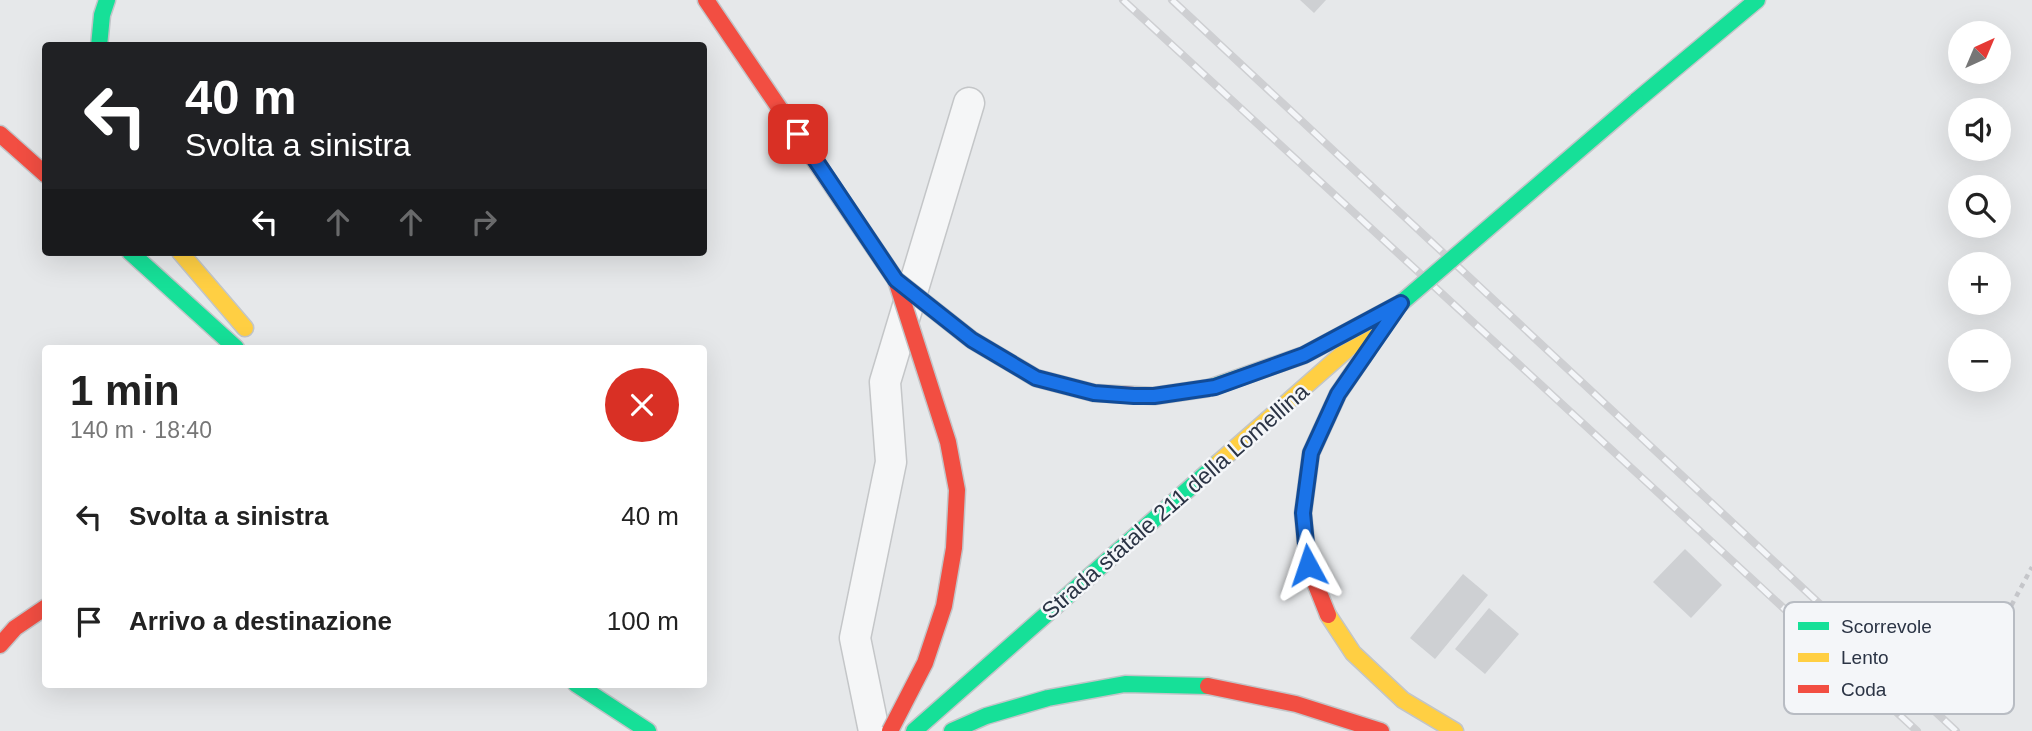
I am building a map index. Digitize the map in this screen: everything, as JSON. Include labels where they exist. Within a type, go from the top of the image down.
[{"type":"main road","points":[[100,42],[107,0]]},
{"type":"main road","points":[[706,0],[896,280],[948,442],[957,490],[954,548],[944,606],[925,663],[890,731]]},
{"type":"main road","name":"Strada statale 211 della Lomellina","points":[[914,731],[1401,303],[1757,0]]},
{"type":"main road","points":[[0,134],[42,171]]},
{"type":"main road","points":[[134,256],[233,345]]},
{"type":"main road","points":[[183,256],[254,339]]},
{"type":"main road","points":[[896,280],[972,340],[1036,378],[1094,393],[1142,396],[1215,387],[1259,372],[1304,355],[1401,303]]},
{"type":"main road","points":[[1401,303],[1338,394],[1311,453],[1303,513],[1308,565],[1324,610],[1353,653],[1403,700],[1455,731]]},
{"type":"main road","points":[[0,645],[15,628],[42,610]]},
{"type":"main road","points":[[952,731],[986,716],[1048,698],[1125,684],[1201,685],[1296,704],[1381,731]]},
{"type":"main road","points":[[582,688],[649,731]]},
{"type":"main road","points":[[604,688],[649,731]]},
{"type":"lane","points":[[874,731],[855,638],[891,462],[885,382],[969,103]]},
{"type":"path","points":[[2013,602],[2032,567]]},
{"type":"building","points":[[1300,0],[1326,0],[1314,13]]},
{"type":"building","points":[[1685,549],[1722,585],[1691,618],[1653,582]]},
{"type":"building","points":[[1463,574],[1488,595],[1435,659],[1410,638]]},
{"type":"building","points":[[1489,608],[1519,634],[1485,674],[1455,649]]},
{"type":"railway","points":[[1123,0],[1784,609]]},
{"type":"railway","points":[[1172,0],[1818,602]]},
{"type":"railway","points":[[1899,714],[1917,731]]},
{"type":"railway","points":[[1938,714],[1956,731]]},
{"type":"traffic: fast","points":[[99,42],[102,15],[107,0]]},
{"type":"traffic: fast","points":[[1636,101],[1757,0]]},
{"type":"traffic: fast","points":[[1209,388],[1304,355],[1401,303],[1636,101]]},
{"type":"traffic: fast","points":[[134,256],[233,345]]},
{"type":"traffic: fast","points":[[914,731],[1218,463]]},
{"type":"traffic: fast","points":[[952,731],[986,716],[1048,698],[1125,684],[1208,686]]},
{"type":"traffic: fast","points":[[582,688],[648,731]]},
{"type":"traffic: slow","points":[[183,256],[245,328]]},
{"type":"traffic: slow","points":[[1218,463],[1375,325]]},
{"type":"traffic: slow","points":[[1328,615],[1353,653],[1403,700],[1455,731]]},
{"type":"traffic: jam","points":[[706,0],[896,280]]},
{"type":"traffic: jam","points":[[0,134],[42,171]]},
{"type":"traffic: jam","points":[[896,280],[972,340],[1036,378],[1094,393],[1154,396],[1209,388]]},
{"type":"traffic: jam","points":[[890,731],[925,663],[944,606],[954,548],[957,490],[948,442],[896,280]]},
{"type":"traffic: jam","points":[[1328,615],[1308,565],[1303,513],[1311,453],[1338,394],[1368,350]]},
{"type":"traffic: jam","points":[[0,645],[15,628],[42,610]]},
{"type":"traffic: jam","points":[[1208,686],[1296,704],[1381,731]]},
{"type":"route","points":[[798,134],[896,280],[972,340],[1036,378],[1094,393],[1134,396],[1154,396],[1215,387],[1304,355],[1401,303],[1338,394],[1311,453],[1303,513],[1308,565]]}]
